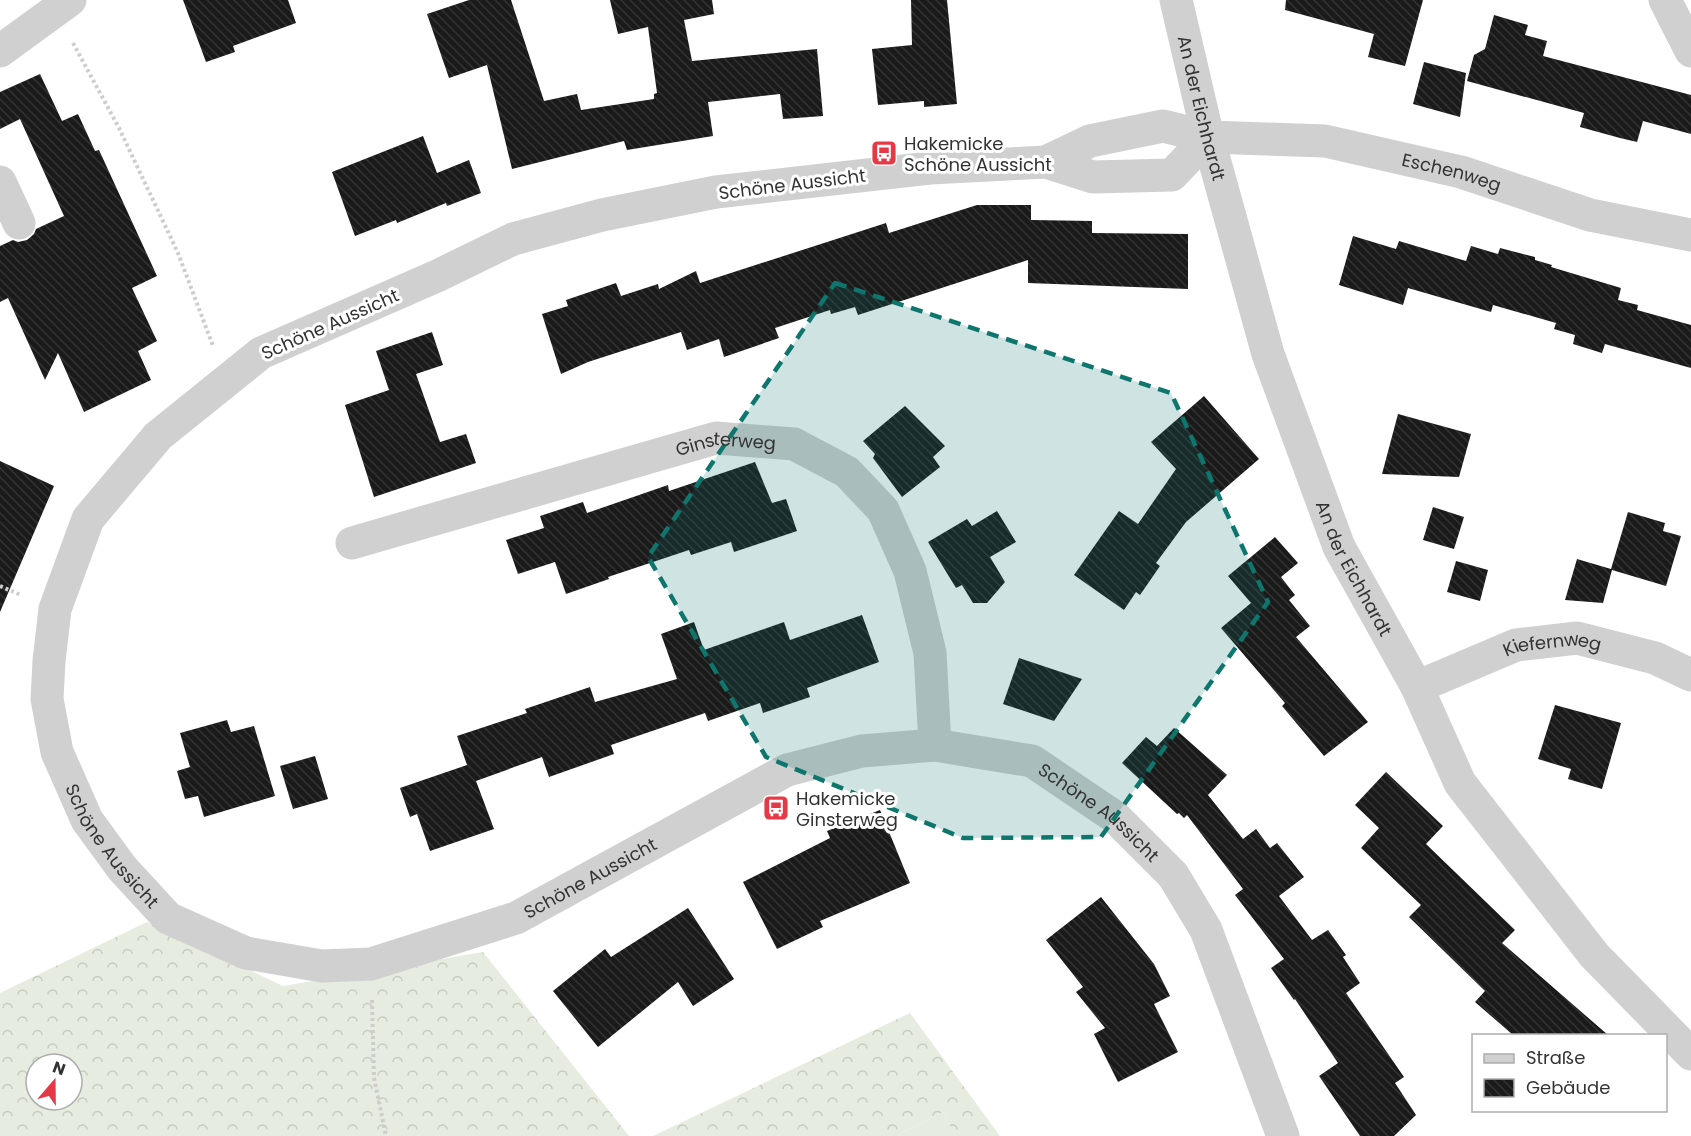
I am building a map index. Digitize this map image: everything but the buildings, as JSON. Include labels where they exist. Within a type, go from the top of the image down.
[{"type":"street","name":"An der Eichhardt","points":[[1176,0],[1208,137],[1268,354],[1339,547],[1417,687],[1460,783],[1594,955],[1691,1054]]},
{"type":"street","points":[[1665,0],[1691,51]]},
{"type":"street","points":[[0,51],[63,6]]},
{"type":"street","name":"Schöne Aussicht","points":[[1046,162],[1090,141],[1163,126],[1208,137],[1172,175],[1093,177],[1046,162],[930,168],[716,192],[602,215],[513,239],[437,276],[261,353],[158,436],[88,519],[55,609],[47,699],[57,752],[87,820],[122,868],[168,918],[246,953],[322,966],[371,964],[516,918],[787,770],[862,752],[935,745],[1032,761],[1115,817],[1173,874],[1206,930],[1283,1136]]},
{"type":"street","name":"Eschenweg","points":[[1208,137],[1325,141],[1461,172],[1590,215],[1691,235]]},
{"type":"street","points":[[0,182],[19,223]]},
{"type":"street","name":"Ginsterweg","points":[[352,543],[716,438],[794,444],[847,472],[882,510],[910,571],[930,653],[935,745]]},
{"type":"street","name":"Kiefernweg","points":[[1417,687],[1516,645],[1577,638],[1655,658],[1691,675]]},
{"type":"path","points":[[63,6],[178,253],[226,382]]},
{"type":"path","points":[[371,964],[374,1078],[386,1136]]},
{"type":"highlighted area","points":[[835,283],[1171,393],[1268,602],[1101,837],[963,838],[766,757],[648,557]]},
{"type":"green space","points":[[147,922],[283,986],[483,952],[629,1136],[0,1136],[0,993]]},
{"type":"green space","points":[[910,1013],[1000,1136],[955,1136],[943,1112],[896,1136],[653,1136]]},
{"type":"green space","points":[[943,1112],[955,1136],[896,1136]]},
{"type":"place","name":"Hakemicke Schöne Aussicht","points":[[884,153]]},
{"type":"place","name":"Hakemicke Ginsterweg","points":[[776,808]]}]
